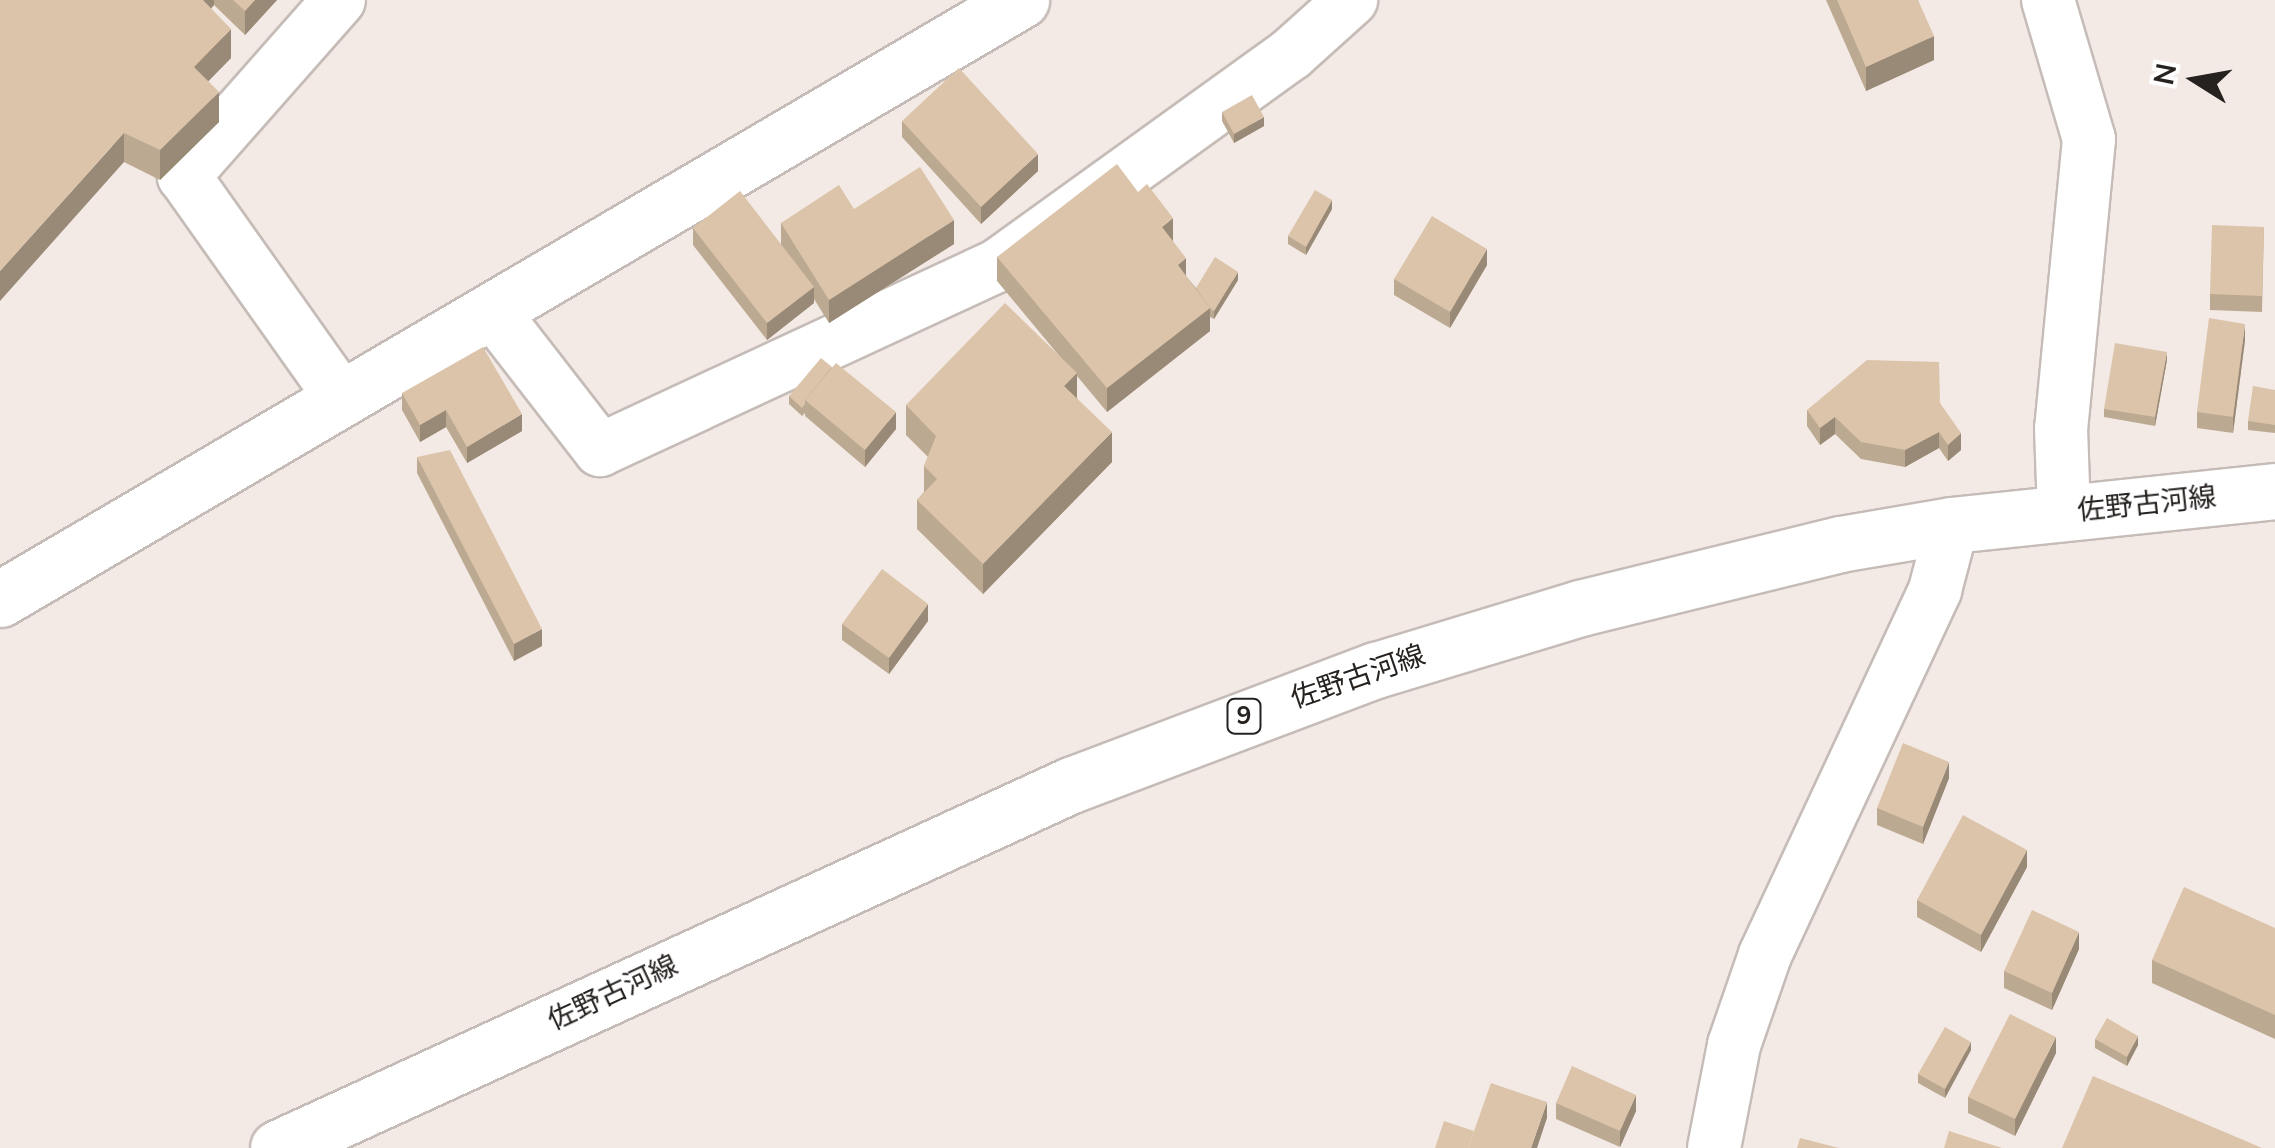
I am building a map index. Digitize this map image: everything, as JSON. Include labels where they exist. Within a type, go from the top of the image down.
[{"type":"main road","points":[[0,599],[1022,0]]},
{"type":"main road","name":"佐野古河線","points":[[278,1148],[906,857],[1248,714],[1580,608],[1840,544],[1952,525],[2275,491]]},
{"type":"street","points":[[340,0],[184,176],[342,399]]},
{"type":"street","points":[[493,312],[600,450],[996,266],[1291,54],[1351,0]]},
{"type":"street","points":[[2048,0],[2089,139],[2060,428],[2064,513]]},
{"type":"street","points":[[1714,1148],[1734,1045],[1765,955],[1935,590],[1952,525]]},
{"type":"building","points":[[0,0],[203,0],[231,29],[194,67],[219,92],[160,150],[124,133],[0,271]]},
{"type":"building","points":[[233,0],[255,0],[245,11]]},
{"type":"building","points":[[1837,0],[1918,0],[1934,36],[1866,67]]},
{"type":"building","points":[[959,68],[1038,154],[981,207],[902,121]]},
{"type":"building","points":[[1252,95],[1264,117],[1234,134],[1222,112]]},
{"type":"building","points":[[1117,164],[1138,192],[1147,184],[1173,218],[1162,227],[1186,258],[1178,265],[1210,308],[1107,388],[997,257]]},
{"type":"building","points":[[920,167],[954,220],[829,300],[781,223],[839,185],[854,209]]},
{"type":"building","points":[[1315,190],[1332,200],[1306,247],[1288,236]]},
{"type":"building","points":[[740,191],[814,287],[767,323],[693,228]]},
{"type":"building","points":[[1432,216],[1487,249],[1450,312],[1394,279]]},
{"type":"building","points":[[2212,225],[2264,227],[2262,296],[2210,294]]},
{"type":"building","points":[[1215,257],[1238,272],[1214,311],[1196,288]]},
{"type":"building","points":[[1005,303],[1077,373],[1064,386],[1112,432],[983,564],[917,500],[937,479],[924,466],[936,436],[906,405]]},
{"type":"building","points":[[2209,318],[2245,324],[2233,417],[2197,412]]},
{"type":"building","points":[[2115,343],[2167,352],[2155,417],[2104,409]]},
{"type":"building","points":[[483,347],[522,414],[467,447],[446,410],[420,425],[402,393]]},
{"type":"building","points":[[821,358],[832,367],[802,408],[789,396]]},
{"type":"building","points":[[1867,360],[1939,362],[1940,403],[1961,433],[1948,445],[1939,432],[1905,450],[1861,442],[1835,417],[1820,428],[1807,410]]},
{"type":"building","points":[[836,363],[896,412],[865,450],[805,400]]},
{"type":"building","points":[[2253,386],[2275,390],[2275,425],[2248,421]]},
{"type":"building","points":[[450,450],[542,629],[514,644],[417,457]]},
{"type":"building","points":[[882,569],[928,604],[889,658],[842,624]]},
{"type":"building","points":[[1903,743],[1949,762],[1923,827],[1877,808]]},
{"type":"building","points":[[1963,815],[2027,850],[1981,935],[1917,900]]},
{"type":"building","points":[[2184,887],[2275,928],[2275,1015],[2152,960]]},
{"type":"building","points":[[2032,910],[2079,932],[2052,993],[2004,971]]},
{"type":"building","points":[[2010,1014],[2056,1037],[2015,1119],[1968,1097]]},
{"type":"building","points":[[2107,1018],[2138,1036],[2127,1057],[2095,1039]]},
{"type":"building","points":[[1945,1027],[1971,1042],[1945,1089],[1918,1074]]},
{"type":"building","points":[[1572,1066],[1636,1095],[1620,1131],[1556,1103]]},
{"type":"building","points":[[2093,1076],[2262,1148],[2062,1148]]},
{"type":"building","points":[[1491,1083],[1547,1102],[1531,1148],[1468,1148]]},
{"type":"building","points":[[1444,1121],[1474,1131],[1468,1148],[1435,1148]]},
{"type":"building","points":[[1949,1131],[2002,1148],[1944,1148]]},
{"type":"building","points":[[1800,1138],[1839,1148],[1797,1148]]}]
